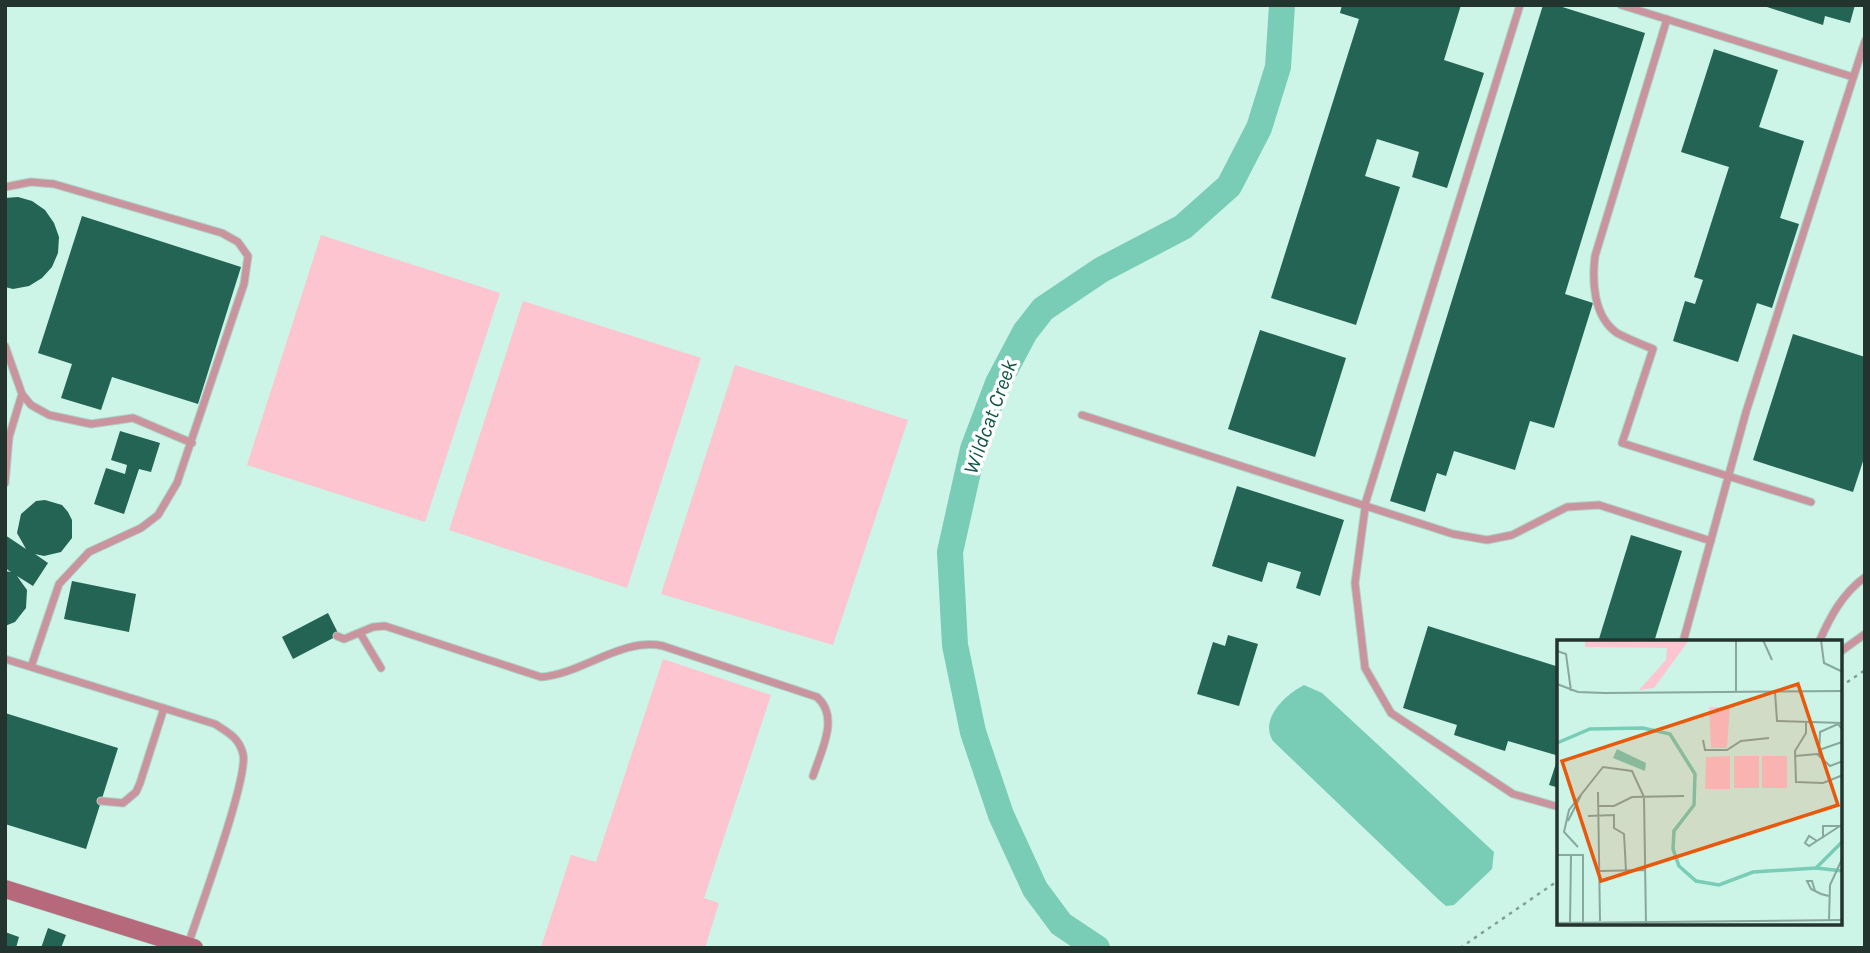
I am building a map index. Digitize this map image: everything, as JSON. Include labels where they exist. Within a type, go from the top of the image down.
[{"type":"main road","points":[[5,889],[191,947]]},
{"type":"lane","points":[[1520,5],[1366,506],[1355,583],[1366,668],[1391,713],[1513,794],[1557,806]]},
{"type":"lane","points":[[1621,5],[1853,77]]},
{"type":"lane","points":[[1667,19],[1595,256],[1592,284],[1598,306],[1615,332],[1653,349],[1622,443],[1811,502]]},
{"type":"lane","points":[[1684,640],[1728,476],[1865,41]]},
{"type":"lane","points":[[5,187],[31,182],[54,184],[222,233],[238,242],[248,256],[244,284],[177,483],[158,515],[141,528],[89,552],[59,584],[30,667]]},
{"type":"lane","points":[[5,346],[22,394],[31,405],[49,415],[91,424],[132,418],[192,443]]},
{"type":"lane","points":[[5,483],[7,437],[22,394]]},
{"type":"lane","points":[[1082,415],[1453,534],[1487,540],[1512,535],[1567,507],[1600,505],[1711,541]]},
{"type":"lane","points":[[1820,640],[1831,615],[1852,587],[1865,577]]},
{"type":"lane","points":[[337,636],[344,639],[379,626],[394,628],[541,677],[558,675],[643,644],[663,646],[817,697],[824,703],[829,721],[814,776]]},
{"type":"lane","points":[[360,633],[381,667]]},
{"type":"lane","points":[[1842,651],[1865,634]]},
{"type":"lane","points":[[5,659],[215,724],[237,738],[244,757],[240,785],[191,947]]},
{"type":"lane","points":[[102,801],[123,803],[136,792],[164,708]]},
{"type":"path","points":[[1842,686],[1865,670]]},
{"type":"path","points":[[1460,948],[1557,881]]},
{"type":"shaded area","points":[[321,235],[500,293],[425,522],[247,465]]},
{"type":"shaded area","points":[[523,301],[701,358],[627,588],[449,530]]},
{"type":"shaded area","points":[[735,365],[908,420],[833,645],[661,594]]},
{"type":"shaded area","points":[[663,659],[771,695],[704,898],[719,903],[705,948],[541,947],[571,855],[596,862]]},
{"type":"shaded area","points":[[1304,685],[1322,693],[1494,852],[1492,869],[1454,905],[1446,906],[1439,900],[1273,741],[1269,724],[1276,708]]},
{"type":"building","points":[[1342,5],[1461,5],[1444,60],[1484,73],[1447,188],[1412,177],[1419,152],[1377,139],[1365,176],[1400,187],[1356,325],[1271,298],[1359,19],[1340,13]]},
{"type":"building","points":[[1543,5],[1556,5],[1645,33],[1565,294],[1593,303],[1554,428],[1530,421],[1515,470],[1454,451],[1446,476],[1437,473],[1425,512],[1390,501]]},
{"type":"building","points":[[1761,5],[1855,5],[1850,23],[1825,16],[1823,25]]},
{"type":"building","points":[[1714,49],[1778,70],[1759,127],[1804,141],[1780,218],[1799,224],[1772,308],[1757,303],[1738,362],[1673,341],[1685,301],[1695,304],[1703,280],[1694,277],[1729,167],[1681,152]]},
{"type":"building","points":[[18,197],[32,201],[45,210],[59,237],[58,253],[52,267],[42,278],[29,286],[13,289],[5,287],[5,198]]},
{"type":"building","points":[[82,216],[241,267],[198,404],[112,377],[101,410],[61,398],[72,364],[38,353]]},
{"type":"building","points":[[1260,330],[1346,358],[1315,457],[1228,429]]},
{"type":"building","points":[[1793,334],[1865,357],[1865,455],[1853,492],[1753,460]]},
{"type":"building","points":[[120,431],[160,443],[151,472],[139,469],[124,514],[94,504],[106,468],[125,474],[127,465],[111,460]]},
{"type":"building","points":[[1237,486],[1344,520],[1320,596],[1296,588],[1301,572],[1268,562],[1262,582],[1212,566]]},
{"type":"building","points":[[45,500],[62,505],[68,512],[72,520],[72,538],[61,552],[44,556],[35,554],[48,563],[33,586],[17,576],[27,590],[26,608],[15,622],[5,626],[5,571],[11,572],[5,568],[5,535],[26,549],[17,533],[21,514],[36,501]]},
{"type":"building","points":[[1631,535],[1682,551],[1655,640],[1599,640]]},
{"type":"building","points":[[72,581],[136,594],[129,632],[64,619]]},
{"type":"building","points":[[328,613],[339,635],[293,659],[282,637]]},
{"type":"building","points":[[1428,626],[1557,666],[1557,755],[1508,741],[1505,751],[1454,735],[1457,725],[1403,708]]},
{"type":"building","points":[[1228,635],[1258,644],[1239,706],[1197,694],[1213,642],[1225,646]]},
{"type":"building","points":[[5,713],[118,748],[86,849],[5,824]]},
{"type":"building","points":[[1557,760],[1557,787],[1549,785]]},
{"type":"building","points":[[48,928],[66,935],[61,948],[41,948]]},
{"type":"building","points":[[5,932],[19,937],[16,948],[5,948]]},
{"type":"waterway","name":"Wildcat Creek","points":[[1097,948],[1061,924],[1035,889],[1001,815],[973,732],[955,645],[950,552],[973,449],[998,383],[1025,332],[1043,309],[1101,270],[1183,227],[1229,186],[1259,128],[1278,67],[1282,5]]}]
